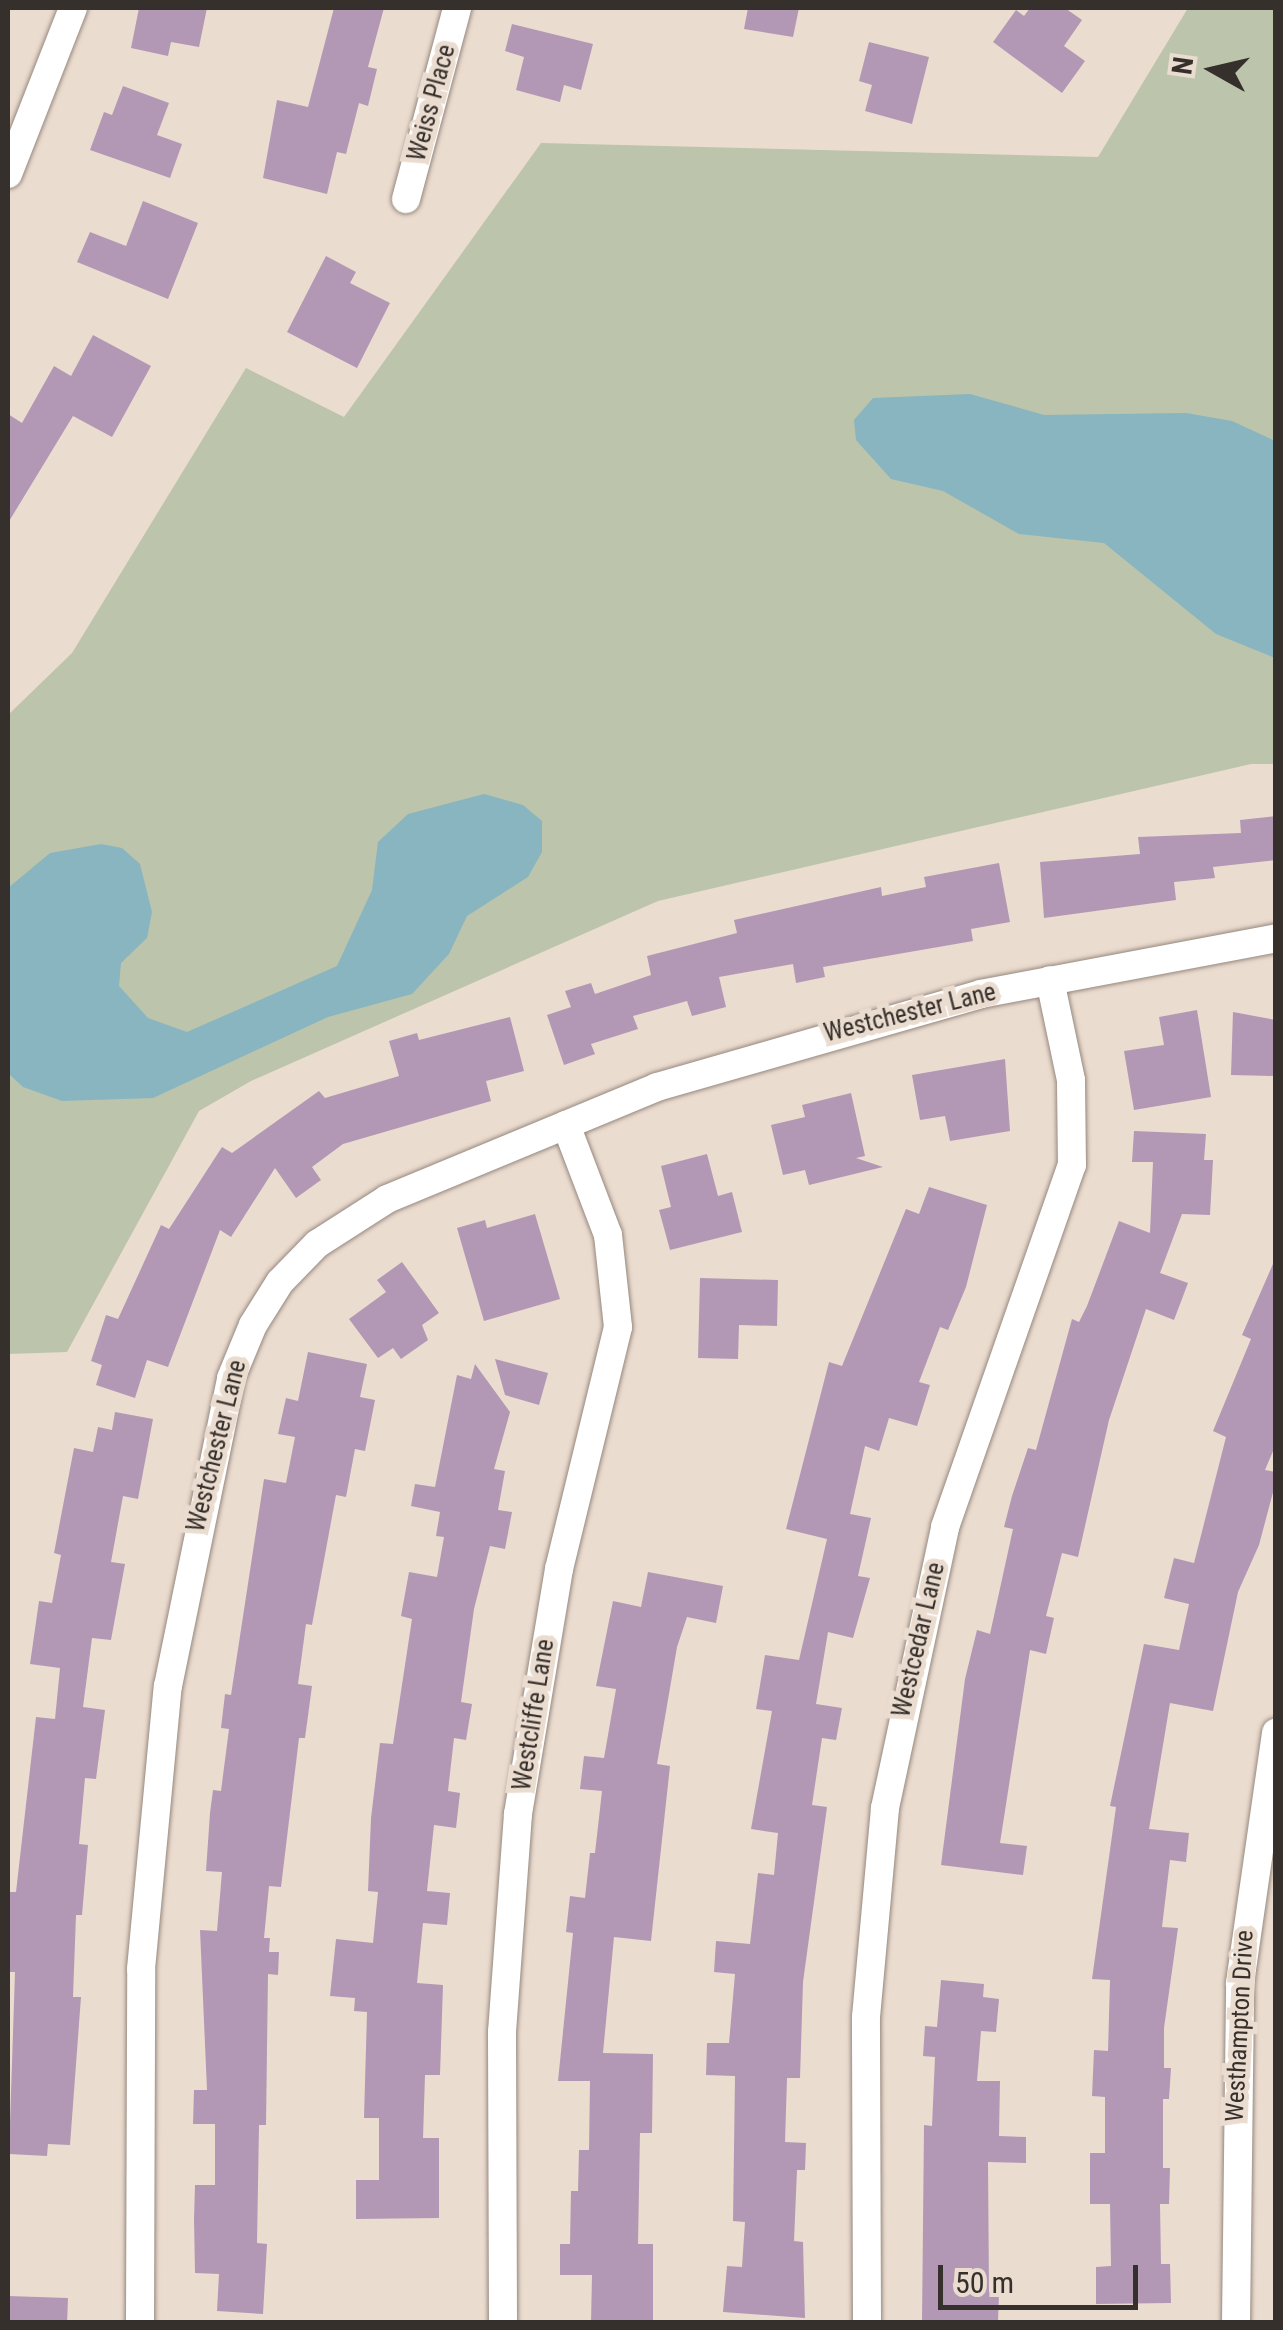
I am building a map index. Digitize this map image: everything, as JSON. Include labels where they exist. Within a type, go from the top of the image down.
[{"type":"street","points":[[8,174],[73,8]]},
{"type":"street","name":"Weiss Place","points":[[406,199],[456,8]]},
{"type":"street","name":"Westchester Lane","points":[[140,2322],[139,2010],[153,1811],[186,1578],[240,1351],[280,1282],[339,1228],[416,1185],[779,1047],[1050,980],[1276,938]]},
{"type":"street","name":"Westcedar Lane","points":[[867,2322],[866,2018],[885,1808],[945,1526],[1072,1165],[1071,1080],[1050,980]]},
{"type":"street","name":"Westcliffe Lane","points":[[503,2322],[502,2014],[518,1814],[559,1569],[618,1327],[608,1236],[566,1125]]},
{"type":"street","name":"Westhampton Drive","points":[[1236,2322],[1240,1983],[1276,1732]]},
{"type":"green space","points":[[1188,8],[1275,8],[1275,764],[1251,764],[658,901],[251,1081],[199,1111],[67,1352],[8,1354],[8,715],[72,653],[246,368],[344,417],[541,143],[1098,157]]},
{"type":"water","points":[[970,394],[1044,415],[1186,413],[1232,421],[1275,441],[1275,658],[1216,634],[1104,543],[1019,534],[943,491],[891,479],[856,440],[854,420],[873,398]]},
{"type":"water","points":[[484,794],[523,805],[542,821],[542,852],[528,877],[467,916],[449,954],[412,994],[328,1017],[153,1098],[62,1101],[23,1087],[8,1073],[8,888],[50,853],[101,844],[122,848],[140,864],[152,912],[147,938],[121,963],[119,986],[148,1018],[187,1032],[337,966],[372,890],[378,842],[408,814]]},
{"type":"building","points":[[139,8],[207,8],[199,47],[171,42],[168,56],[131,48]]},
{"type":"building","points":[[334,8],[384,8],[368,67],[377,69],[368,106],[359,103],[346,154],[337,152],[327,194],[263,178],[277,100],[308,107]]},
{"type":"building","points":[[748,8],[799,8],[793,37],[744,29]]},
{"type":"building","points":[[1030,8],[1065,8],[1082,20],[1064,46],[1085,61],[1062,93],[993,42],[1016,10],[1024,16]]},
{"type":"building","points":[[512,24],[593,44],[581,90],[564,85],[560,102],[516,90],[524,57],[505,51]]},
{"type":"building","points":[[869,42],[929,57],[912,124],[865,111],[872,85],[859,81]]},
{"type":"building","points":[[123,86],[169,103],[157,135],[182,144],[170,178],[90,150],[104,112],[112,115]]},
{"type":"building","points":[[143,201],[198,223],[168,299],[77,262],[90,232],[126,246]]},
{"type":"building","points":[[326,256],[356,272],[350,283],[390,303],[357,368],[287,332]]},
{"type":"building","points":[[93,335],[151,366],[112,437],[73,416],[8,523],[8,414],[22,423],[54,366],[71,376]]},
{"type":"building","points":[[1276,816],[1276,860],[1213,867],[1215,878],[1174,882],[1176,900],[1044,918],[1040,862],[1140,854],[1138,837],[1241,833],[1240,820]]},
{"type":"building","points":[[999,863],[1010,922],[971,929],[973,941],[823,967],[825,977],[796,983],[793,964],[719,977],[726,1007],[692,1016],[687,1001],[633,1016],[638,1029],[591,1044],[595,1054],[564,1065],[547,1015],[571,1007],[565,991],[591,983],[595,994],[651,975],[647,956],[737,933],[734,920],[881,887],[882,896],[926,887],[924,877]]},
{"type":"building","points":[[1197,1010],[1211,1097],[1134,1110],[1124,1051],[1164,1045],[1159,1017]]},
{"type":"building","points":[[1233,1012],[1276,1020],[1276,1076],[1231,1075]]},
{"type":"building","points":[[510,1017],[524,1071],[486,1081],[491,1101],[343,1144],[312,1167],[321,1180],[296,1198],[275,1168],[231,1237],[220,1230],[168,1367],[147,1360],[135,1398],[96,1385],[102,1365],[91,1361],[106,1315],[118,1319],[161,1225],[169,1229],[222,1147],[232,1153],[319,1091],[325,1098],[399,1076],[389,1041],[417,1033],[419,1040]]},
{"type":"building","points":[[1005,1059],[1010,1131],[950,1141],[945,1116],[920,1120],[912,1075]]},
{"type":"building","points":[[851,1093],[865,1156],[856,1158],[883,1167],[809,1185],[805,1170],[783,1175],[771,1125],[805,1117],[802,1105]]},
{"type":"building","points":[[1134,1131],[1206,1134],[1204,1160],[1213,1160],[1210,1215],[1182,1214],[1160,1273],[1188,1283],[1174,1320],[1146,1309],[1109,1420],[1078,1557],[1062,1553],[1046,1616],[1054,1618],[1046,1654],[1030,1650],[1000,1843],[1027,1846],[1023,1875],[941,1865],[965,1679],[977,1630],[990,1634],[1013,1529],[1004,1527],[1012,1496],[1028,1448],[1036,1450],[1072,1319],[1079,1322],[1087,1306],[1119,1221],[1150,1233],[1153,1162],[1132,1162]]},
{"type":"building","points":[[707,1154],[718,1196],[732,1192],[742,1232],[670,1250],[659,1210],[671,1207],[661,1166]]},
{"type":"building","points":[[929,1187],[987,1205],[966,1287],[948,1330],[940,1327],[919,1382],[930,1385],[917,1426],[889,1418],[879,1451],[865,1446],[850,1514],[871,1518],[858,1576],[870,1578],[853,1638],[828,1632],[816,1704],[842,1708],[836,1740],[822,1738],[812,1805],[827,1807],[803,1982],[800,2078],[787,2078],[785,2142],[806,2143],[805,2170],[797,2170],[794,2241],[803,2242],[805,2318],[723,2312],[727,2266],[742,2267],[745,2222],[733,2221],[735,2076],[706,2075],[707,2043],[729,2043],[735,1974],[714,1972],[716,1941],[750,1944],[758,1873],[774,1875],[778,1833],[751,1829],[772,1711],[756,1709],[765,1655],[799,1660],[827,1539],[786,1529],[829,1362],[842,1366],[906,1209],[919,1214]]},
{"type":"building","points":[[535,1214],[560,1299],[484,1321],[457,1228],[485,1220],[487,1228]]},
{"type":"building","points":[[1276,1257],[1276,1444],[1265,1470],[1276,1472],[1276,1481],[1259,1545],[1238,1592],[1213,1711],[1170,1703],[1149,1829],[1189,1833],[1186,1862],[1170,1860],[1162,1927],[1178,1928],[1164,2028],[1164,2068],[1171,2068],[1169,2099],[1163,2099],[1163,2168],[1170,2168],[1169,2204],[1160,2204],[1161,2264],[1170,2264],[1171,2303],[1096,2304],[1096,2267],[1111,2266],[1110,2204],[1090,2204],[1090,2153],[1105,2153],[1105,2097],[1092,2096],[1094,2050],[1108,2051],[1110,1980],[1092,1979],[1116,1807],[1110,1806],[1144,1644],[1179,1650],[1189,1604],[1164,1598],[1174,1558],[1194,1563],[1226,1437],[1213,1431],[1251,1339],[1242,1335]]},
{"type":"building","points":[[402,1262],[439,1313],[422,1325],[428,1340],[401,1359],[393,1348],[378,1358],[349,1319],[386,1292],[377,1280]]},
{"type":"building","points":[[700,1278],[778,1280],[777,1326],[739,1325],[738,1359],[698,1358]]},
{"type":"building","points":[[308,1352],[367,1364],[360,1397],[375,1400],[365,1451],[355,1449],[346,1497],[336,1495],[312,1625],[306,1624],[298,1684],[312,1686],[305,1738],[299,1738],[281,1887],[269,1886],[264,1938],[270,1938],[269,1952],[279,1952],[278,1975],[268,1974],[266,2125],[259,2125],[257,2243],[267,2244],[263,2314],[217,2311],[219,2274],[195,2273],[194,2219],[195,2185],[215,2185],[215,2124],[193,2124],[194,2090],[207,2090],[200,1930],[217,1931],[222,1872],[206,1871],[210,1813],[213,1790],[221,1791],[229,1729],[221,1728],[225,1694],[231,1695],[264,1479],[286,1483],[295,1437],[278,1434],[286,1398],[298,1401]]},
{"type":"building","points":[[495,1359],[548,1373],[539,1405],[505,1395]]},
{"type":"building","points":[[475,1364],[510,1412],[494,1469],[505,1471],[498,1510],[512,1512],[505,1549],[490,1546],[474,1609],[461,1702],[472,1704],[466,1740],[454,1738],[448,1791],[460,1793],[456,1828],[434,1825],[427,1891],[450,1893],[447,1925],[423,1923],[417,1983],[443,1985],[440,2075],[425,2075],[423,2138],[439,2138],[439,2218],[356,2219],[356,2180],[379,2180],[379,2118],[364,2118],[367,2012],[354,2011],[355,1998],[330,1996],[336,1939],[373,1943],[378,1892],[368,1891],[371,1818],[380,1743],[393,1744],[412,1619],[401,1616],[409,1572],[437,1577],[444,1537],[436,1536],[440,1512],[411,1506],[415,1484],[435,1487],[457,1375],[471,1379]]},
{"type":"building","points":[[115,1412],[153,1419],[138,1499],[123,1496],[111,1562],[125,1564],[111,1640],[92,1638],[83,1707],[105,1710],[96,1779],[85,1778],[79,1844],[88,1845],[82,1915],[76,1915],[73,1997],[81,1997],[70,2145],[48,2144],[47,2156],[9,2154],[15,1972],[8,1972],[8,1892],[16,1892],[36,1717],[55,1719],[60,1668],[30,1664],[39,1601],[52,1603],[61,1555],[54,1553],[74,1448],[93,1452],[98,1427],[112,1430]]},
{"type":"building","points":[[648,1572],[723,1586],[716,1623],[687,1617],[677,1647],[657,1764],[670,1766],[651,1941],[614,1937],[603,2053],[653,2054],[652,2133],[640,2133],[638,2244],[653,2244],[653,2322],[591,2322],[592,2275],[560,2275],[560,2244],[570,2244],[571,2191],[578,2191],[579,2150],[589,2150],[590,2081],[558,2081],[573,1933],[566,1932],[570,1896],[585,1898],[590,1853],[595,1853],[602,1791],[580,1789],[584,1756],[604,1758],[616,1689],[596,1686],[613,1601],[641,1607]]},
{"type":"building","points":[[941,1980],[984,1984],[983,1997],[999,1999],[996,2032],[981,2031],[977,2081],[1000,2081],[999,2136],[1026,2137],[1026,2163],[988,2162],[989,2292],[999,2293],[998,2322],[922,2322],[924,2125],[932,2126],[935,2057],[923,2056],[925,2026],[937,2027]]},
{"type":"building","points":[[8,2296],[68,2298],[67,2322],[8,2322]]}]
